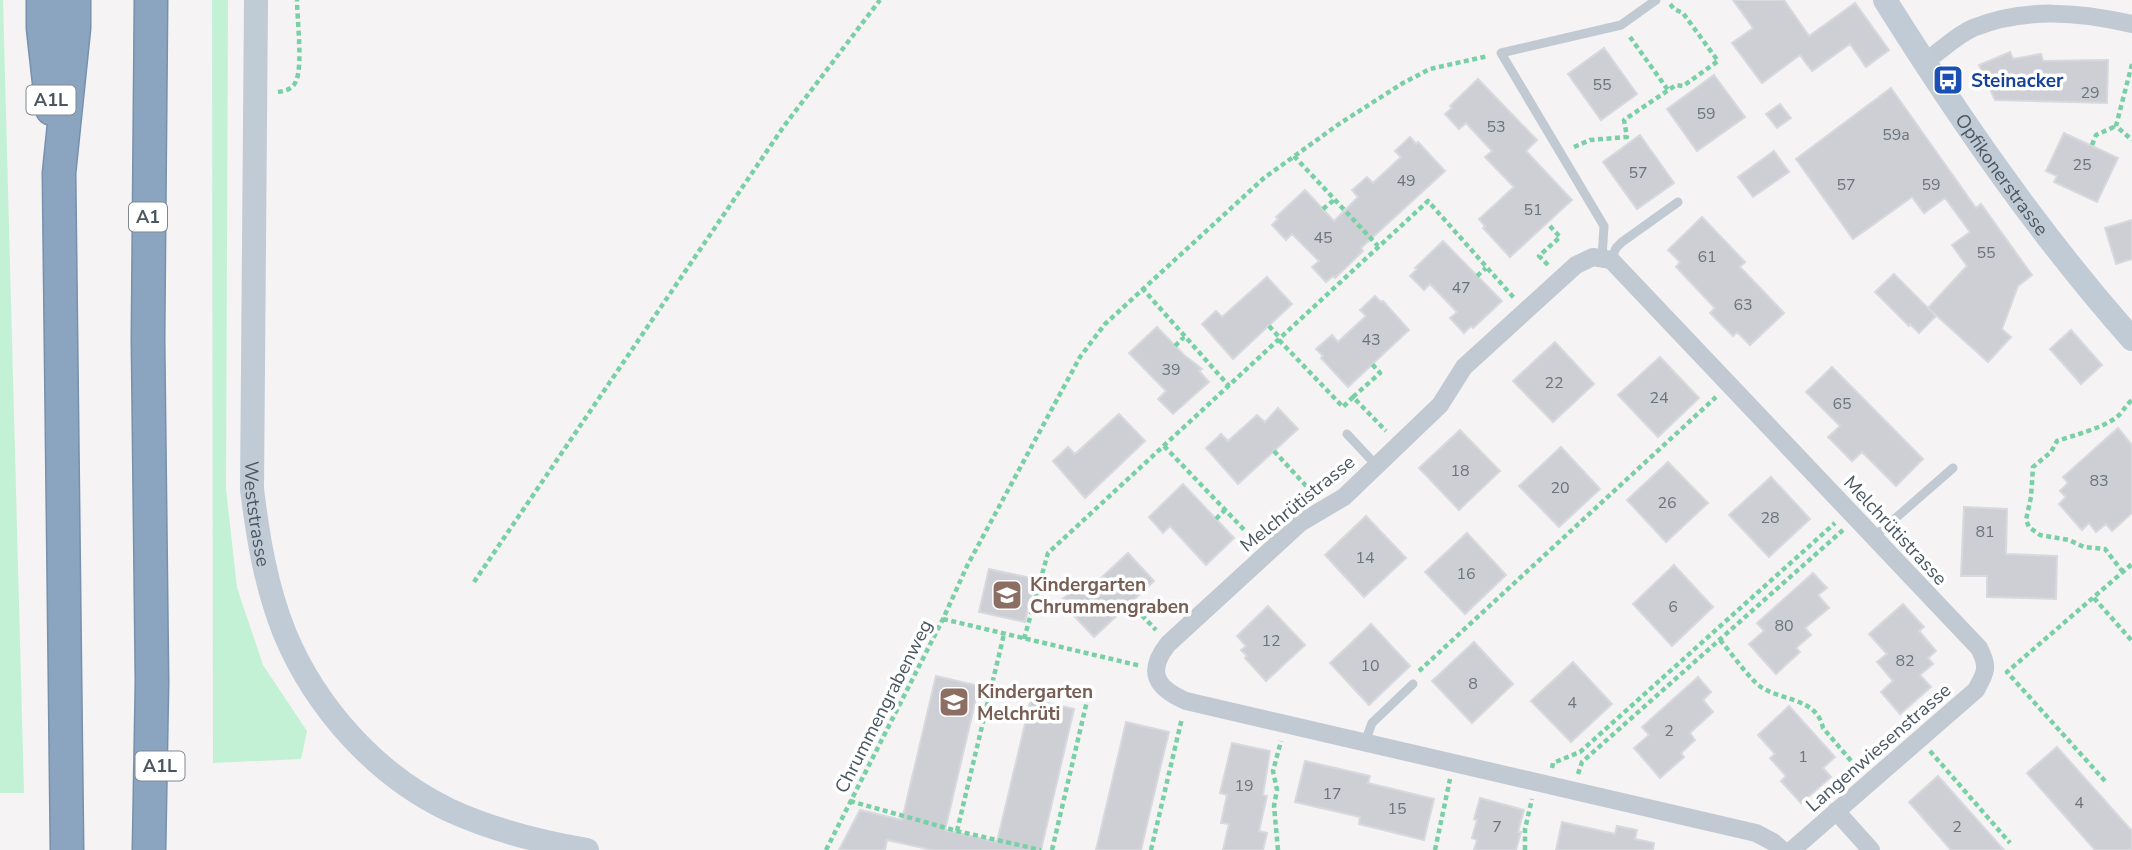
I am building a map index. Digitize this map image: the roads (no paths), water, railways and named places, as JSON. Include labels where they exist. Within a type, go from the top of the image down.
[{"type":"highway","name":"A1L","points":[[43,0],[43,28],[59,173]]},
{"type":"highway","points":[[67,850],[59,370],[59,173],[74,28],[74,0]]},
{"type":"highway","name":"A1","points":[[149,850],[152,682],[148,353],[151,0]]},
{"type":"highway","name":"A1L","points":[[152,682],[167,850]]},
{"type":"main road","name":"Weststrasse","points":[[256,0],[252,489],[258,541],[286,635],[310,681],[339,724],[393,774],[449,810],[533,838],[587,850]]},
{"type":"main road","name":"Opfikonerstrasse","points":[[1885,0],[1959,117],[2063,256],[2132,339]]},
{"type":"street","points":[[1924,62],[1971,29],[2014,16],[2053,13],[2106,18],[2132,24]]},
{"type":"street","name":"Melchrütistrasse","points":[[1365,742],[1186,701],[1161,687],[1155,669],[1158,657],[1168,644],[1300,523],[1344,497],[1440,405],[1464,367],[1577,265],[1593,257],[1607,259],[1874,537],[1979,648],[1985,659],[1986,672]]},
{"type":"street","name":"Langenwiesenstrasse","points":[[1792,850],[1976,690],[1986,672]]},
{"type":"street","points":[[1365,742],[1756,833],[1782,850]]},
{"type":"street","points":[[1836,811],[1871,850]]},
{"type":"lane","points":[[1607,259],[1604,226],[1501,53],[1621,25],[1656,0]]},
{"type":"lane","points":[[1607,259],[1622,242],[1678,202]]},
{"type":"lane","points":[[1347,434],[1376,465]]},
{"type":"lane","points":[[1874,537],[1953,468]]},
{"type":"lane","points":[[1365,742],[1372,723],[1413,684]]},
{"type":"place","name":"Steinacker","points":[[1948,80]]},
{"type":"place","name":"Kindergarten Chrummengraben","points":[[1007,595]]},
{"type":"place","name":"Kindergarten Melchrüti","points":[[954,702]]}]
